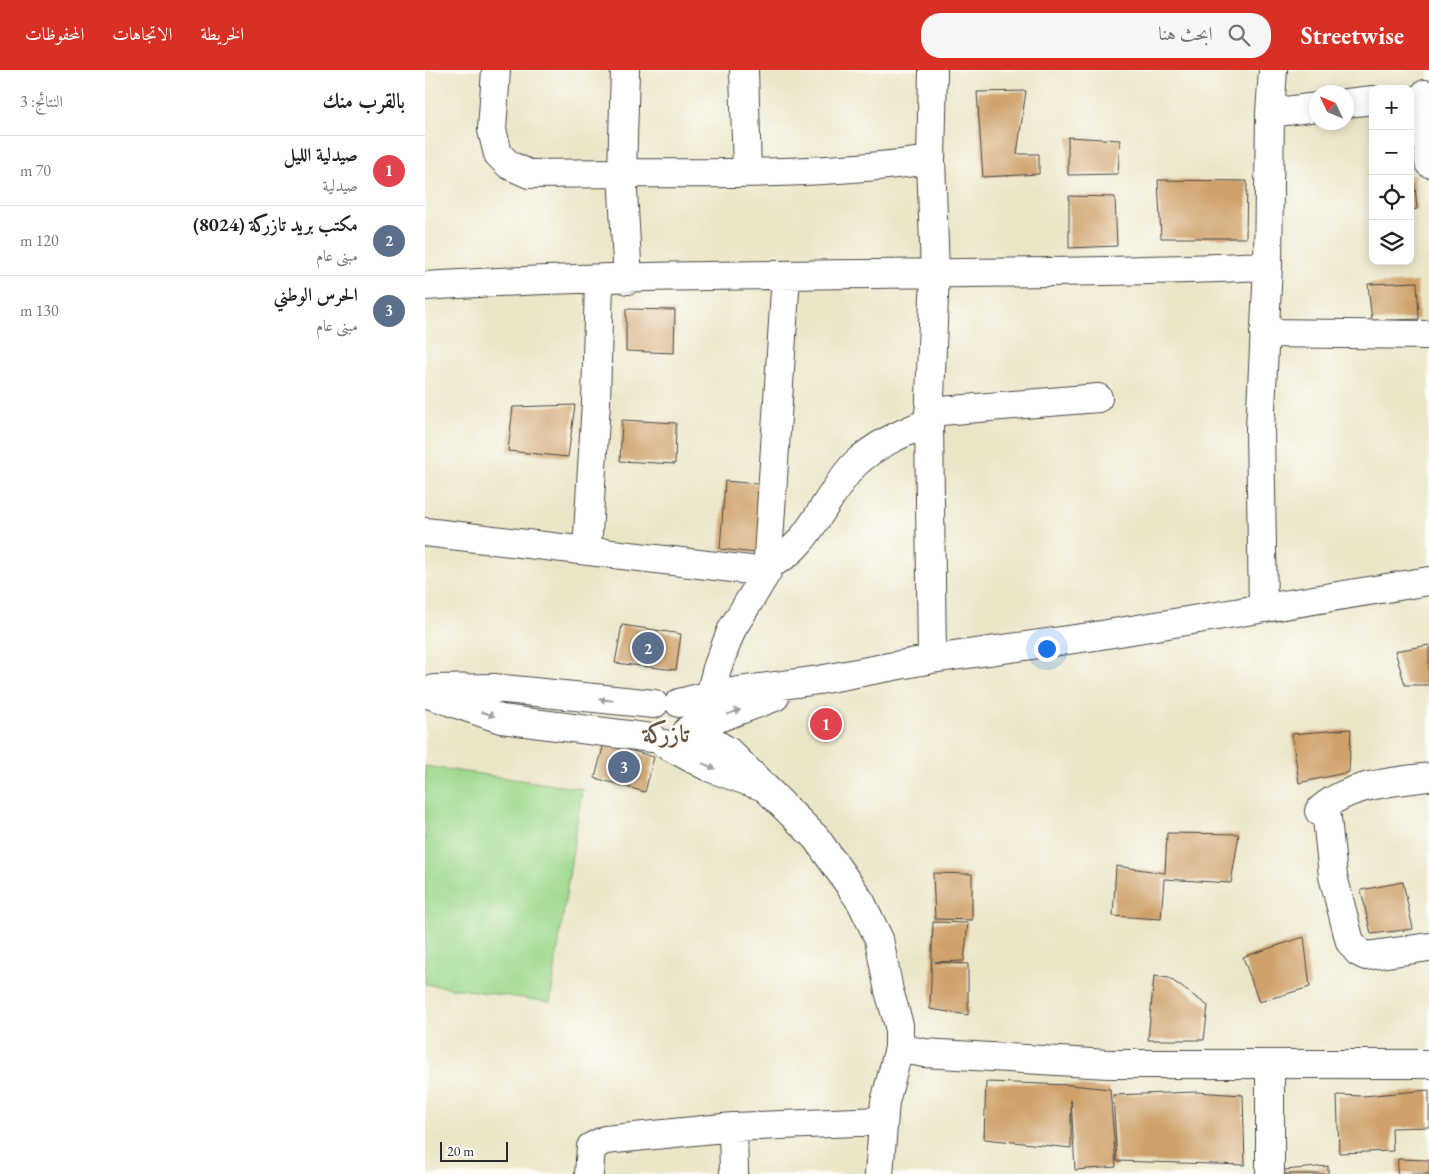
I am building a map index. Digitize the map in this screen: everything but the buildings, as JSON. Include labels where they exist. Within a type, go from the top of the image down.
[{"type":"street","points":[[495,70],[492,130],[497,154],[509,165],[529,174],[747,173],[883,166],[931,160]]},
{"type":"street","points":[[625,70],[622,173],[628,280]]},
{"type":"street","points":[[744,70],[747,173]]},
{"type":"street","points":[[932,660],[929,417],[935,273],[931,160],[933,70]]},
{"type":"street","points":[[1263,608],[1259,429],[1268,266],[1270,113],[1273,70]]},
{"type":"street","points":[[1421,94],[1429,163]]},
{"type":"street","points":[[1354,102],[1369,100]]},
{"type":"street","points":[[1270,113],[1309,108]]},
{"type":"street","points":[[425,286],[599,279],[628,280],[935,273],[1127,272],[1268,266]]},
{"type":"street","points":[[768,568],[786,275]]},
{"type":"street","points":[[587,550],[596,402],[599,279]]},
{"type":"street","points":[[1264,333],[1429,335]]},
{"type":"street","points":[[710,695],[717,668],[732,629],[768,568],[789,554],[855,464],[873,449],[929,417],[1098,398]]},
{"type":"street","points":[[425,532],[768,568]]},
{"type":"street","points":[[425,689],[494,688],[667,704],[710,695],[819,680],[932,660],[1089,637],[1429,580]]},
{"type":"street","points":[[425,693],[501,719],[673,736],[819,680]]},
{"type":"street","points":[[667,704],[646,716],[645,724],[673,736],[708,767],[767,788],[816,838],[861,902],[879,939],[889,991],[899,1025],[899,1048],[889,1077],[882,1121],[879,1174]]},
{"type":"street","points":[[667,704],[689,717],[673,736]]},
{"type":"street","points":[[1429,777],[1369,786],[1330,801],[1319,811],[1327,818],[1333,876],[1350,942],[1358,952],[1366,956],[1429,946]]},
{"type":"street","points":[[899,1048],[925,1053],[1108,1064],[1429,1064]]},
{"type":"street","points":[[1270,1064],[1271,1174]]},
{"type":"street","points":[[589,1174],[591,1146],[605,1140],[733,1127],[882,1121]]},
{"type":"street","points":[[733,1127],[734,1174]]},
{"type":"green space","points":[[425,766],[582,789],[550,1002],[425,984]]},
{"type":"place","name":"مكتب بريد تازركة (8024)","points":[[648,648]]},
{"type":"place","name":"صيدلية الليل","points":[[826,724]]},
{"type":"place","name":"الحرس الوطني","points":[[624,767]]},
{"type":"district","name":"تازركة","points":[[666,733]]}]
